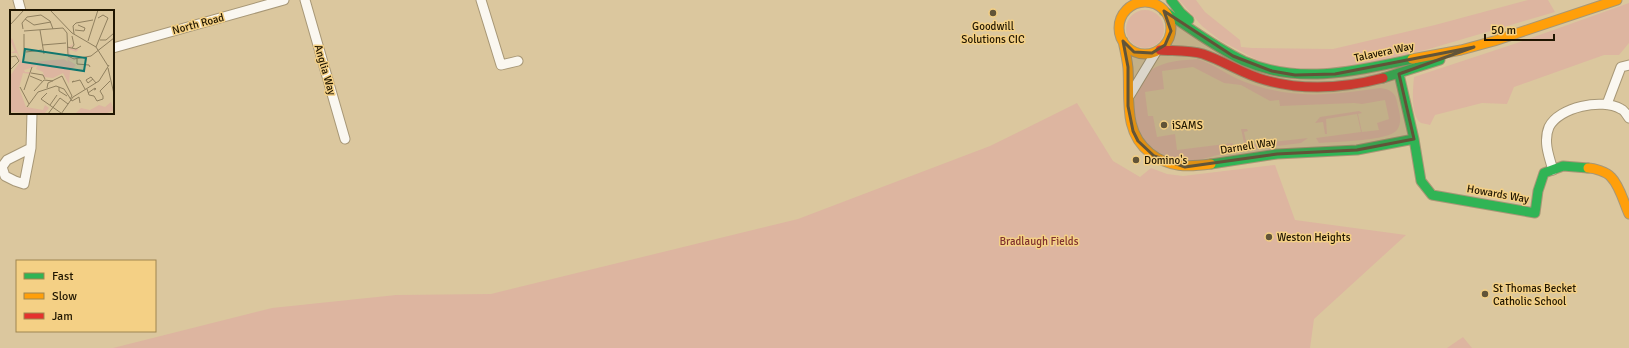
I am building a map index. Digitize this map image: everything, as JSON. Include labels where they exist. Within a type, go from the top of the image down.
[{"type":"main road","points":[[1171,0],[1181,13],[1212,42]]},
{"type":"main road","name":"Talavera Way","points":[[1160,6],[1233,56],[1272,71],[1296,75],[1335,74],[1474,47],[1617,0]]},
{"type":"main road","points":[[1120,21],[1126,11],[1136,4],[1144,3],[1160,6],[1168,17],[1171,31],[1165,45],[1158,51]]},
{"type":"main road","points":[[1120,7],[1120,35],[1122,41],[1134,52],[1143,54],[1158,51],[1200,53],[1264,80],[1306,88],[1363,83],[1418,69],[1474,47]]},
{"type":"main road","name":"Darnell Way","points":[[1122,41],[1128,67],[1128,106],[1130,121],[1138,141],[1154,156],[1166,163],[1175,166],[1203,165],[1290,152],[1357,150],[1414,139]]},
{"type":"main road","name":"Howards Way","points":[[1399,74],[1414,139],[1421,181],[1432,195],[1534,213],[1538,191],[1544,173],[1553,170]]},
{"type":"main road","points":[[1553,170],[1563,166],[1594,168],[1611,176],[1629,214]]},
{"type":"street","points":[[18,0],[21,10]]},
{"type":"street","name":"North Road","points":[[114,48],[284,0]]},
{"type":"street","name":"Anglia Way","points":[[305,0],[345,140]]},
{"type":"street","points":[[481,0],[501,65],[518,61]]},
{"type":"street","name":"Darnell Way","points":[[1129,97],[1141,74],[1158,51]]},
{"type":"street","points":[[1607,104],[1621,68],[1629,65]]},
{"type":"street","points":[[1553,170],[1546,143],[1549,128],[1560,115],[1587,105],[1607,104],[1622,109],[1629,118]]},
{"type":"street","points":[[31,148],[32,114]]},
{"type":"highlighted area","points":[[1164,11],[1233,56],[1272,71],[1295,75],[1335,74],[1474,47],[1399,74],[1414,139],[1357,150],[1277,154],[1185,167],[1154,156],[1138,141],[1133,131],[1128,106],[1128,67],[1123,41],[1134,52],[1152,53],[1165,45],[1171,31]]},
{"type":"green space","points":[[1179,0],[1196,0],[1205,12],[1240,40],[1241,47],[1252,48],[1333,49],[1435,25],[1528,0],[1548,0],[1555,12],[1429,49],[1345,68],[1299,71],[1261,62],[1221,41],[1202,26]]},
{"type":"green space","points":[[1629,3],[1629,43],[1619,55],[1604,55],[1514,87],[1507,104],[1482,103],[1435,115],[1430,125],[1421,123],[1415,114],[1413,102],[1414,77],[1517,43]]},
{"type":"green space","points":[[1141,10],[1149,10],[1159,15],[1163,22],[1163,36],[1159,43],[1149,48],[1141,48],[1131,43],[1129,40],[1126,33],[1126,25],[1131,15],[1134,13]]},
{"type":"green space","points":[[1198,59],[1245,82],[1279,92],[1296,94],[1328,94],[1380,88],[1387,89],[1394,94],[1396,99],[1400,116],[1400,124],[1397,130],[1392,134],[1383,137],[1319,143],[1316,138],[1361,132],[1357,114],[1326,119],[1327,134],[1325,134],[1323,122],[1315,123],[1320,117],[1359,111],[1362,113],[1358,114],[1362,132],[1379,130],[1377,123],[1389,119],[1385,100],[1362,104],[1280,106],[1279,100],[1270,101],[1241,85],[1224,83],[1193,67],[1162,71],[1164,89],[1145,92],[1148,116],[1153,116],[1157,137],[1175,134],[1177,150],[1233,143],[1230,152],[1206,158],[1188,161],[1171,158],[1155,150],[1143,137],[1136,121],[1136,93],[1144,76],[1156,67],[1174,62]]},
{"type":"green space","name":"Bradlaugh Fields","points":[[1077,103],[1113,161],[1140,177],[1151,168],[1167,174],[1183,176],[1275,165],[1295,220],[1406,235],[1314,319],[1310,348],[113,348],[272,308],[396,295],[491,294],[798,219],[990,146]]},
{"type":"green space","points":[[1241,129],[1247,129],[1248,131],[1244,132],[1247,145],[1308,138],[1301,143],[1247,150]]},
{"type":"green space","points":[[1463,337],[1472,348],[1447,348]]},
{"type":"traffic: fast","points":[[1171,0],[1181,13],[1189,20]]},
{"type":"traffic: fast","points":[[1164,11],[1213,44],[1234,56],[1265,68],[1286,72],[1328,74],[1370,68],[1412,59]]},
{"type":"traffic: fast","points":[[1383,78],[1440,60]]},
{"type":"traffic: fast","points":[[1399,74],[1414,139],[1421,181],[1432,195],[1535,213],[1538,191],[1544,173],[1563,166],[1588,168]]},
{"type":"traffic: fast","points":[[1211,164],[1277,154],[1357,150],[1414,139]]},
{"type":"traffic: slow","points":[[1412,59],[1461,50],[1494,41],[1617,0]]},
{"type":"traffic: slow","points":[[1145,2],[1155,4],[1163,10],[1169,18],[1171,28],[1169,38],[1163,46],[1155,52],[1145,54],[1135,52],[1127,46],[1121,38],[1119,28],[1121,18],[1127,10],[1135,4],[1145,2]]},
{"type":"traffic: slow","points":[[1123,41],[1128,68],[1130,114],[1135,135],[1141,145],[1157,158],[1172,164],[1187,166],[1211,164]]},
{"type":"traffic: slow","points":[[1588,168],[1607,173],[1611,177],[1619,190],[1629,214]]},
{"type":"traffic: jam","points":[[1160,50],[1187,51],[1203,54],[1265,80],[1295,86],[1339,86],[1383,78]]},
{"type":"place","name":"Goodwill Solutions CIC","points":[[993,13]]},
{"type":"place","name":"iSAMS","points":[[1164,125]]},
{"type":"place","name":"Domino's","points":[[1136,160]]},
{"type":"place","name":"Weston Heights","points":[[1269,237]]},
{"type":"place","name":"St Thomas Becket Catholic School","points":[[1485,294]]}]
